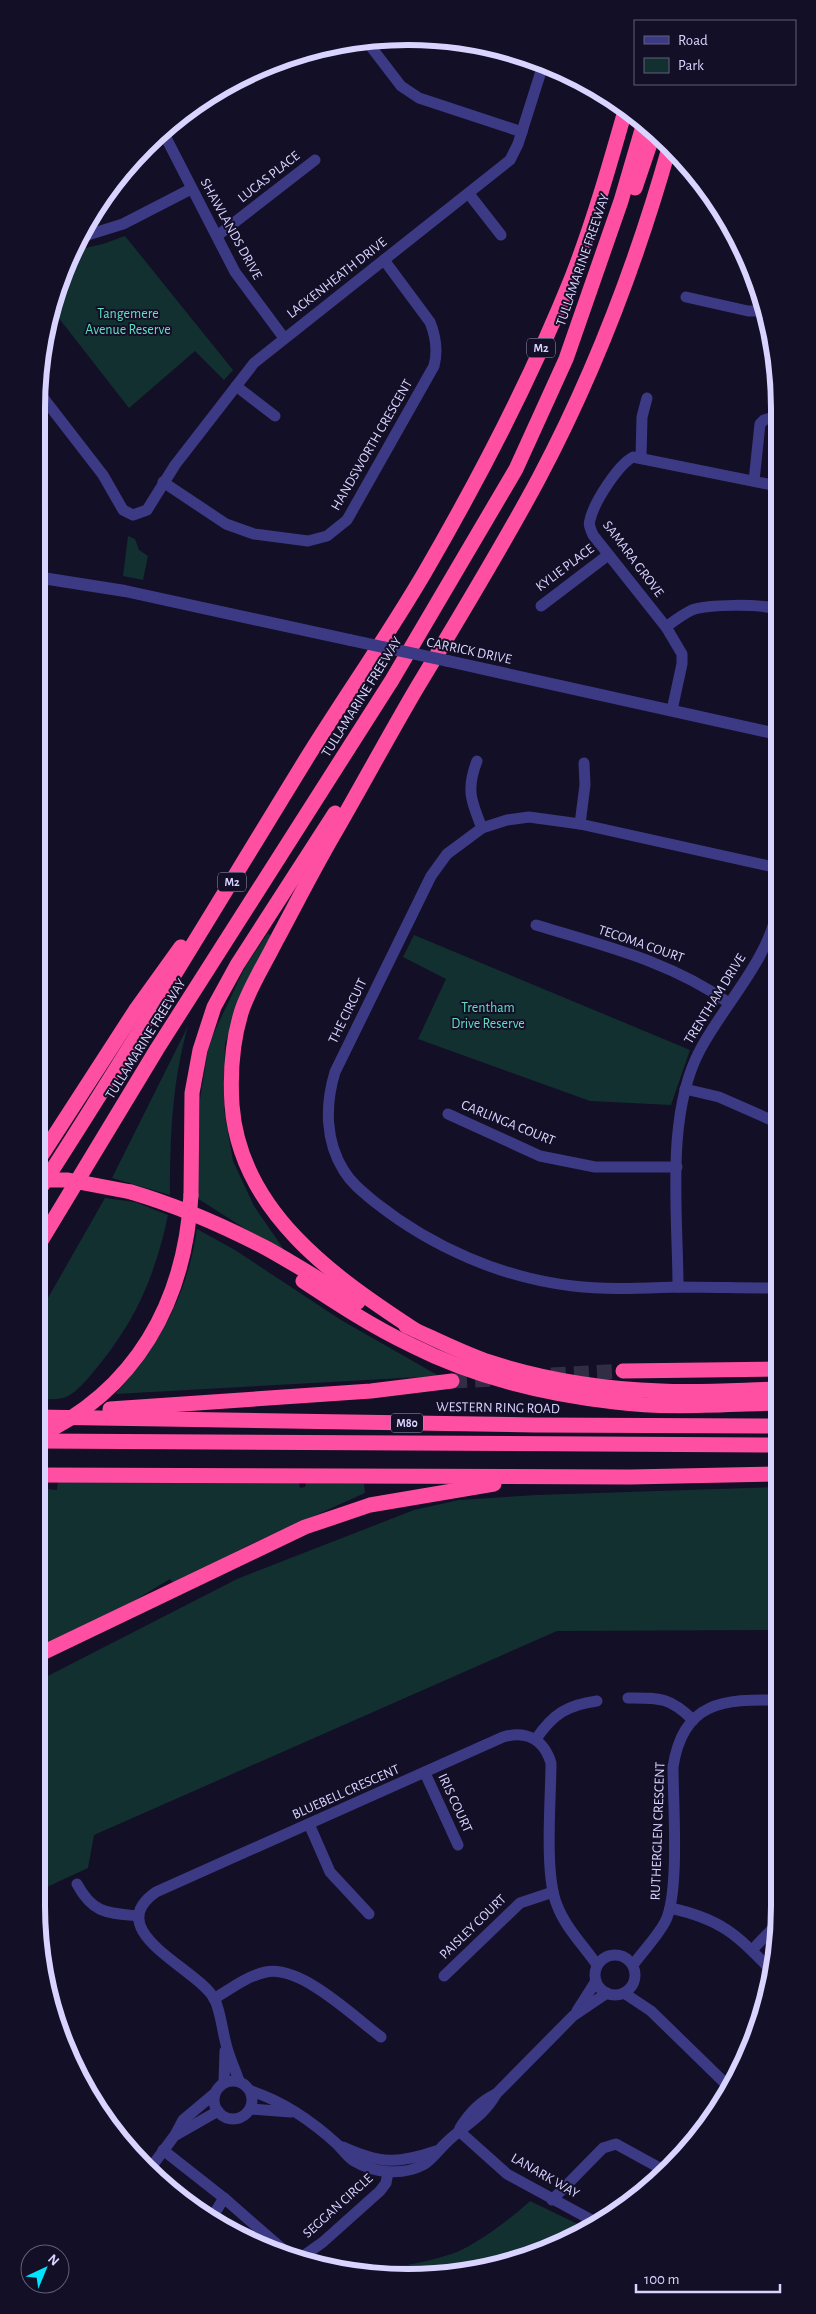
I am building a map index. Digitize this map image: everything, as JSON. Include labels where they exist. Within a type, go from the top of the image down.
[{"type":"highway","name":"TULLAMARINE FREEWAY","points":[[45,1181],[101,1095],[307,758],[405,606],[499,438],[572,276],[595,210],[623,115]]},
{"type":"highway","name":"TULLAMARINE FREEWAY","points":[[45,1233],[157,1049],[331,778],[420,634],[516,469],[566,359],[618,209],[642,131]]},
{"type":"highway","points":[[566,359],[624,219],[652,139]]},
{"type":"highway","points":[[415,1330],[361,1295],[328,1270],[300,1244],[271,1208],[253,1177],[240,1145],[232,1109],[231,1071],[237,1031],[250,992],[318,861],[414,693],[499,551],[572,412],[643,233],[667,154]]},
{"type":"highway","points":[[45,1432],[78,1414],[111,1387],[150,1339],[173,1292],[184,1257],[190,1224],[192,1093],[206,1029],[225,985],[414,693]]},
{"type":"highway","points":[[45,1150],[134,1011],[183,945],[307,758]]},
{"type":"highway","points":[[45,1180],[68,1180],[131,1192],[168,1203],[265,1248],[380,1314],[449,1347],[487,1361],[572,1381],[612,1388],[662,1391],[771,1390]]},
{"type":"highway","points":[[221,1226],[380,1330],[412,1346],[483,1375],[525,1386],[616,1402],[666,1405],[771,1403]]},
{"type":"highway","points":[[623,1371],[771,1369]]},
{"type":"highway","points":[[45,1414],[371,1391],[452,1382]]},
{"type":"highway","name":"WESTERN RING ROAD","points":[[45,1415],[642,1427],[771,1426]]},
{"type":"highway","name":"M80","points":[[45,1441],[771,1445]]},
{"type":"highway","points":[[45,1476],[575,1477],[771,1474]]},
{"type":"highway","points":[[45,1652],[305,1526],[348,1511],[370,1505],[508,1481],[575,1477]]},
{"type":"street","points":[[371,47],[401,86],[419,98],[522,132]]},
{"type":"street","name":"LACKENHEATH DRIVE","points":[[45,400],[103,475],[123,510],[128,514],[138,515],[147,510],[163,482],[254,363],[510,160],[522,132],[541,71]]},
{"type":"street","name":"SHAWLANDS DRIVE","points":[[166,138],[236,272],[284,338]]},
{"type":"street","name":"LUCAS PLACE","points":[[218,236],[316,160]]},
{"type":"street","points":[[89,235],[123,224],[192,189]]},
{"type":"street","points":[[469,194],[501,235]]},
{"type":"street","name":"HANDSWORTH CRESCENT","points":[[163,482],[226,524],[254,534],[308,541],[327,536],[347,520],[434,366],[436,358],[435,337],[430,322],[384,260]]},
{"type":"street","points":[[686,297],[748,311],[758,311]]},
{"type":"street","points":[[236,386],[275,416]]},
{"type":"street","points":[[647,398],[642,417],[641,457],[771,485]]},
{"type":"street","points":[[754,481],[760,424],[764,420],[771,418]]},
{"type":"street","name":"SAMARA GROVE","points":[[641,457],[633,457],[620,466],[589,521],[593,535],[666,627],[682,654],[682,664],[672,710]]},
{"type":"street","name":"KYLIE PLACE","points":[[541,606],[608,555]]},
{"type":"street","name":"CARRICK DRIVE","points":[[45,578],[125,591],[771,733]]},
{"type":"street","points":[[666,627],[690,611],[700,608],[771,607]]},
{"type":"street","points":[[477,761],[470,778],[469,789],[482,828]]},
{"type":"street","points":[[580,824],[585,785],[584,763]]},
{"type":"street","name":"THE CIRCUIT","points":[[771,866],[580,824],[529,817],[507,820],[482,828],[447,854],[431,876],[335,1072],[330,1090],[328,1113],[329,1130],[334,1151],[344,1171],[357,1188],[395,1218],[450,1250],[474,1260],[543,1281],[574,1286],[771,1288]]},
{"type":"street","name":"TECOMA COURT","points":[[536,925],[651,960],[688,976],[729,1003]]},
{"type":"street","name":"TRENTHAM DRIVE","points":[[678,1287],[677,1167],[679,1129],[685,1089],[699,1051],[762,952],[771,927]]},
{"type":"street","points":[[685,1089],[719,1097],[771,1120]]},
{"type":"street","name":"CARLINGA COURT","points":[[448,1114],[540,1156],[595,1167],[677,1167]]},
{"type":"street","points":[[628,1698],[666,1700],[674,1703],[693,1720]]},
{"type":"street","name":"RUTHERGLEN CRESCENT","points":[[629,1961],[649,1943],[665,1922],[670,1908],[673,1888],[673,1767],[678,1742],[693,1720],[705,1710],[734,1700],[771,1700]]},
{"type":"street","points":[[598,1701],[572,1706],[557,1714],[547,1722],[536,1739],[544,1746],[550,1763],[551,1874],[553,1892],[564,1919],[598,1965]]},
{"type":"street","name":"BLUEBELL CRESCENT","points":[[139,1916],[148,1898],[156,1892],[513,1734],[524,1734],[536,1739]]},
{"type":"street","name":"IRIS COURT","points":[[425,1773],[458,1845]]},
{"type":"street","points":[[309,1824],[330,1872],[369,1914]]},
{"type":"street","points":[[77,1884],[84,1898],[91,1906],[101,1911],[139,1916],[141,1930],[146,1940],[204,1985],[214,1998],[221,2018],[226,2044],[239,2081],[251,2091],[281,2103],[337,2144],[362,2156],[403,2161],[439,2150]]},
{"type":"street","name":"PAISLEY COURT","points":[[444,1976],[520,1903],[553,1892]]},
{"type":"street","points":[[670,1908],[706,1917],[721,1924],[752,1950],[766,1965]]},
{"type":"street","points":[[752,1950],[770,1931]]},
{"type":"street","points":[[576,1934],[607,1956]]},
{"type":"street","points":[[573,2016],[596,1981],[598,1965],[607,1956],[616,1954],[629,1961],[636,1974],[634,1982],[624,1993]]},
{"type":"street","points":[[214,1998],[254,1976],[277,1971],[288,1972],[309,1983],[381,2037]]},
{"type":"street","points":[[596,1981],[607,1993]]},
{"type":"street","points":[[634,1982],[651,2011]]},
{"type":"street","points":[[337,2144],[352,2160],[370,2169],[388,2172],[406,2171],[424,2164],[459,2131],[476,2120],[489,2107],[496,2094],[573,2016],[607,1993],[624,1993],[651,2011],[725,2083]]},
{"type":"street","points":[[153,2165],[175,2135],[183,2120],[214,2094],[224,2082],[226,2044]]},
{"type":"street","points":[[224,2082],[239,2081]]},
{"type":"street","points":[[214,2094],[215,2106],[218,2111],[226,2118],[237,2119],[250,2109],[252,2103],[251,2091]]},
{"type":"street","points":[[250,2109],[293,2112]]},
{"type":"street","points":[[175,2135],[218,2111]]},
{"type":"street","name":"LANARK WAY","points":[[459,2131],[507,2174],[590,2219]]},
{"type":"street","points":[[552,2200],[603,2148],[610,2145],[616,2144],[660,2168]]},
{"type":"street","points":[[163,2150],[224,2198],[277,2244]]},
{"type":"street","name":"SEGGAN CIRCLE","points":[[306,2254],[323,2242],[380,2191],[386,2182],[388,2172]]},
{"type":"street","points":[[215,2213],[224,2198]]},
{"type":"green space","name":"Tangemere Avenue Reserve","points":[[125,236],[233,370],[224,380],[195,351],[129,408],[57,315],[64,291],[81,249]]},
{"type":"green space","points":[[128,536],[135,539],[139,550],[148,556],[143,580],[123,576]]},
{"type":"green space","points":[[268,933],[273,938],[244,989],[225,1044],[224,1109],[233,1161],[254,1206],[289,1257],[197,1198],[200,1099],[209,1043],[246,965]]},
{"type":"green space","name":"Trentham Drive Reserve","points":[[414,935],[690,1050],[671,1105],[590,1101],[418,1039],[446,979],[403,957]]},
{"type":"green space","points":[[188,1026],[175,1089],[170,1195],[112,1178]]},
{"type":"green space","points":[[105,1198],[135,1202],[168,1215],[150,1279],[132,1316],[95,1370],[72,1394],[57,1399],[45,1399],[45,1303]]},
{"type":"green space","points":[[197,1229],[235,1250],[341,1320],[439,1376],[115,1394],[145,1357],[169,1318],[186,1276]]},
{"type":"green space","points":[[58,1482],[299,1483],[300,1488],[305,1487],[306,1483],[364,1484],[365,1493],[249,1545],[174,1584],[170,1579],[127,1605],[45,1645],[45,1489],[57,1490]]},
{"type":"green space","points":[[771,1487],[771,1630],[557,1631],[94,1835],[88,1868],[45,1888],[45,1677],[237,1579],[414,1510],[459,1500],[536,1495]]},
{"type":"green space","points":[[530,2201],[580,2225],[569,2232],[525,2250],[479,2262],[432,2268],[383,2268],[439,2258],[460,2251],[513,2215]]},
{"type":"tunnel","points":[[551,1375],[623,1371]]},
{"type":"tunnel","points":[[452,1381],[495,1379]]}]
